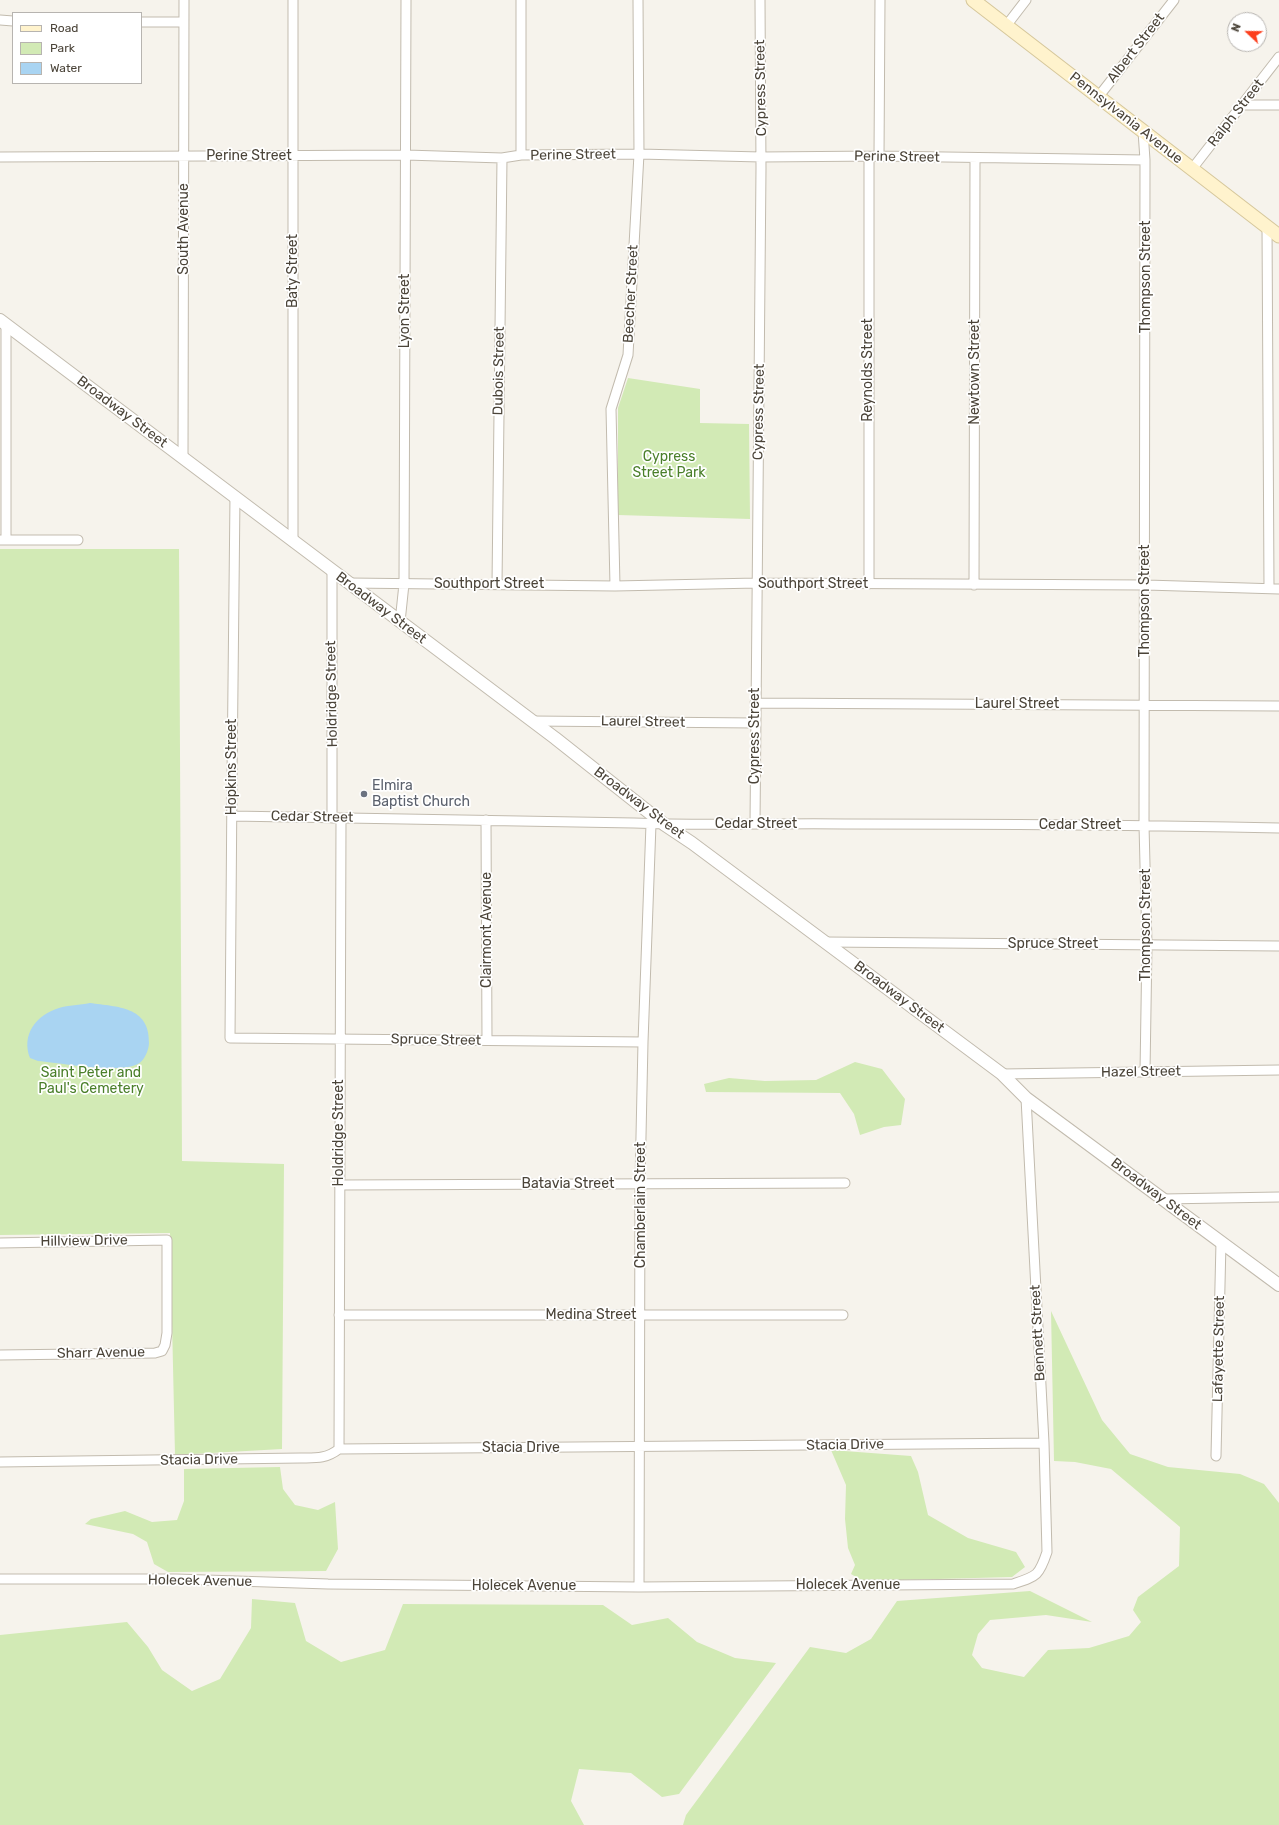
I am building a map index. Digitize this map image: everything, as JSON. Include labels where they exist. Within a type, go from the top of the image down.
[{"type":"main road","name":"Pennsylvania Avenue","points":[[973,0],[1279,236]]},
{"type":"street","name":"South Avenue","points":[[183,458],[184,0]]},
{"type":"street","name":"Baty Street","points":[[293,0],[293,542]]},
{"type":"street","name":"Lyon Street","points":[[400,622],[404,584],[406,0]]},
{"type":"street","points":[[521,0],[521,155]]},
{"type":"street","name":"Beecher Street","points":[[615,586],[611,409],[628,355],[639,154],[638,0]]},
{"type":"street","name":"Cypress Street","points":[[755,823],[761,158],[760,0]]},
{"type":"street","points":[[879,156],[880,0]]},
{"type":"street","points":[[1006,26],[1026,0]]},
{"type":"street","name":"Albert Street","points":[[1099,96],[1174,0]]},
{"type":"street","points":[[0,20],[12,20]]},
{"type":"street","points":[[142,22],[183,22]]},
{"type":"street","name":"Ralph Street","points":[[1192,169],[1279,57]]},
{"type":"street","points":[[1242,105],[1279,105]]},
{"type":"street","name":"Thompson Street","points":[[1143,131],[1145,160],[1146,585],[1144,825],[1147,945],[1145,1072]]},
{"type":"street","name":"Perine Street","points":[[0,157],[406,155],[502,158],[521,155],[639,154],[761,158],[879,156],[976,159],[1145,160]]},
{"type":"street","name":"Reynolds Street","points":[[869,157],[869,584]]},
{"type":"street","name":"Dubois Street","points":[[497,584],[502,158]]},
{"type":"street","name":"Newtown Street","points":[[974,585],[976,159]]},
{"type":"street","points":[[1267,226],[1269,588]]},
{"type":"street","points":[[3,322],[3,540],[78,540]]},
{"type":"street","name":"Broadway Street","points":[[3,322],[532,721],[665,825],[692,842],[1002,1074],[1026,1098],[1279,1285]]},
{"type":"street","name":"Hopkins Street","points":[[230,1038],[235,496]]},
{"type":"street","name":"Holdridge Street","points":[[332,571],[333,730],[340,1038],[339,1449]]},
{"type":"street","name":"Southport Street","points":[[348,583],[615,586],[757,583],[1146,585],[1279,589]]},
{"type":"street","name":"Laurel Street","points":[[755,702],[1279,706]]},
{"type":"street","name":"Laurel Street","points":[[532,721],[755,723]]},
{"type":"street","name":"Cedar Street","points":[[232,816],[486,820],[665,825],[755,823],[1144,825],[1279,828]]},
{"type":"street","name":"Clairmont Avenue","points":[[486,820],[488,1040]]},
{"type":"street","name":"Chamberlain Street","points":[[639,1587],[641,1315],[640,1183],[643,1042],[651,824]]},
{"type":"street","name":"Spruce Street","points":[[826,942],[1279,946]]},
{"type":"street","name":"Spruce Street","points":[[230,1038],[643,1042]]},
{"type":"street","name":"Hazel Street","points":[[1002,1074],[1279,1070]]},
{"type":"street","name":"Bennett Street","points":[[1026,1098],[1044,1443],[1047,1552],[1042,1568]]},
{"type":"street","name":"Batavia Street","points":[[339,1185],[845,1183]]},
{"type":"street","points":[[1163,1199],[1279,1197]]},
{"type":"street","name":"Hillview Drive","points":[[0,1243],[167,1240]]},
{"type":"street","name":"Sharr Avenue","points":[[0,1355],[155,1353],[162,1351],[165,1345],[167,1333],[167,1240]]},
{"type":"street","name":"Lafayette Street","points":[[1216,1456],[1221,1242]]},
{"type":"street","name":"Medina Street","points":[[339,1315],[843,1315]]},
{"type":"street","name":"Stacia Drive","points":[[0,1462],[301,1458],[324,1457],[331,1455],[339,1449],[1044,1443]]},
{"type":"street","name":"Holecek Avenue","points":[[0,1579],[176,1579],[328,1584],[639,1587],[1013,1584],[1034,1577],[1042,1568]]},
{"type":"green space","name":"Cypress Street Park","points":[[628,378],[700,389],[700,423],[749,424],[750,519],[618,515],[618,408]]},
{"type":"green space","name":"Saint Peter and Paul's Cemetery","points":[[0,549],[179,549],[182,1161],[284,1164],[282,1449],[175,1455],[170,1233],[0,1235]]},
{"type":"green space","points":[[855,1062],[882,1069],[905,1099],[901,1125],[884,1127],[860,1135],[854,1114],[840,1093],[706,1092],[704,1084],[729,1078],[765,1081],[816,1080]]},
{"type":"green space","points":[[1051,1311],[1102,1420],[1130,1454],[1168,1467],[1240,1474],[1264,1484],[1279,1503],[1279,1825],[683,1825],[686,1815],[810,1647],[846,1653],[871,1639],[897,1601],[1030,1591],[1092,1622],[1046,1615],[990,1620],[978,1634],[972,1655],[982,1668],[1024,1677],[1048,1650],[1089,1648],[1129,1636],[1141,1622],[1133,1610],[1138,1597],[1179,1566],[1180,1527],[1111,1469],[1075,1462],[1054,1461]]},
{"type":"green space","points":[[831,1450],[911,1456],[918,1472],[928,1515],[968,1538],[1016,1552],[1025,1567],[1012,1577],[863,1581],[851,1574],[855,1565],[848,1548],[845,1519],[846,1485]]},
{"type":"green space","points":[[280,1467],[283,1489],[295,1505],[318,1510],[335,1502],[338,1549],[326,1571],[168,1572],[154,1564],[147,1542],[133,1534],[85,1524],[91,1519],[125,1511],[152,1522],[177,1520],[184,1501],[184,1469]]},
{"type":"green space","points":[[252,1599],[295,1603],[306,1641],[341,1662],[385,1650],[403,1604],[603,1605],[632,1625],[668,1618],[697,1642],[735,1658],[776,1663],[679,1794],[662,1797],[631,1773],[579,1769],[571,1801],[584,1825],[0,1825],[0,1635],[127,1622],[148,1647],[162,1670],[192,1691],[220,1679],[251,1628]]},
{"type":"water","points":[[90,1003],[130,1011],[138,1015],[144,1022],[148,1031],[149,1046],[146,1055],[140,1063],[128,1067],[103,1068],[38,1061],[30,1058],[28,1050],[29,1034],[37,1021],[51,1011],[59,1008]]},
{"type":"place","name":"Elmira Baptist Church","points":[[364,794]]}]
